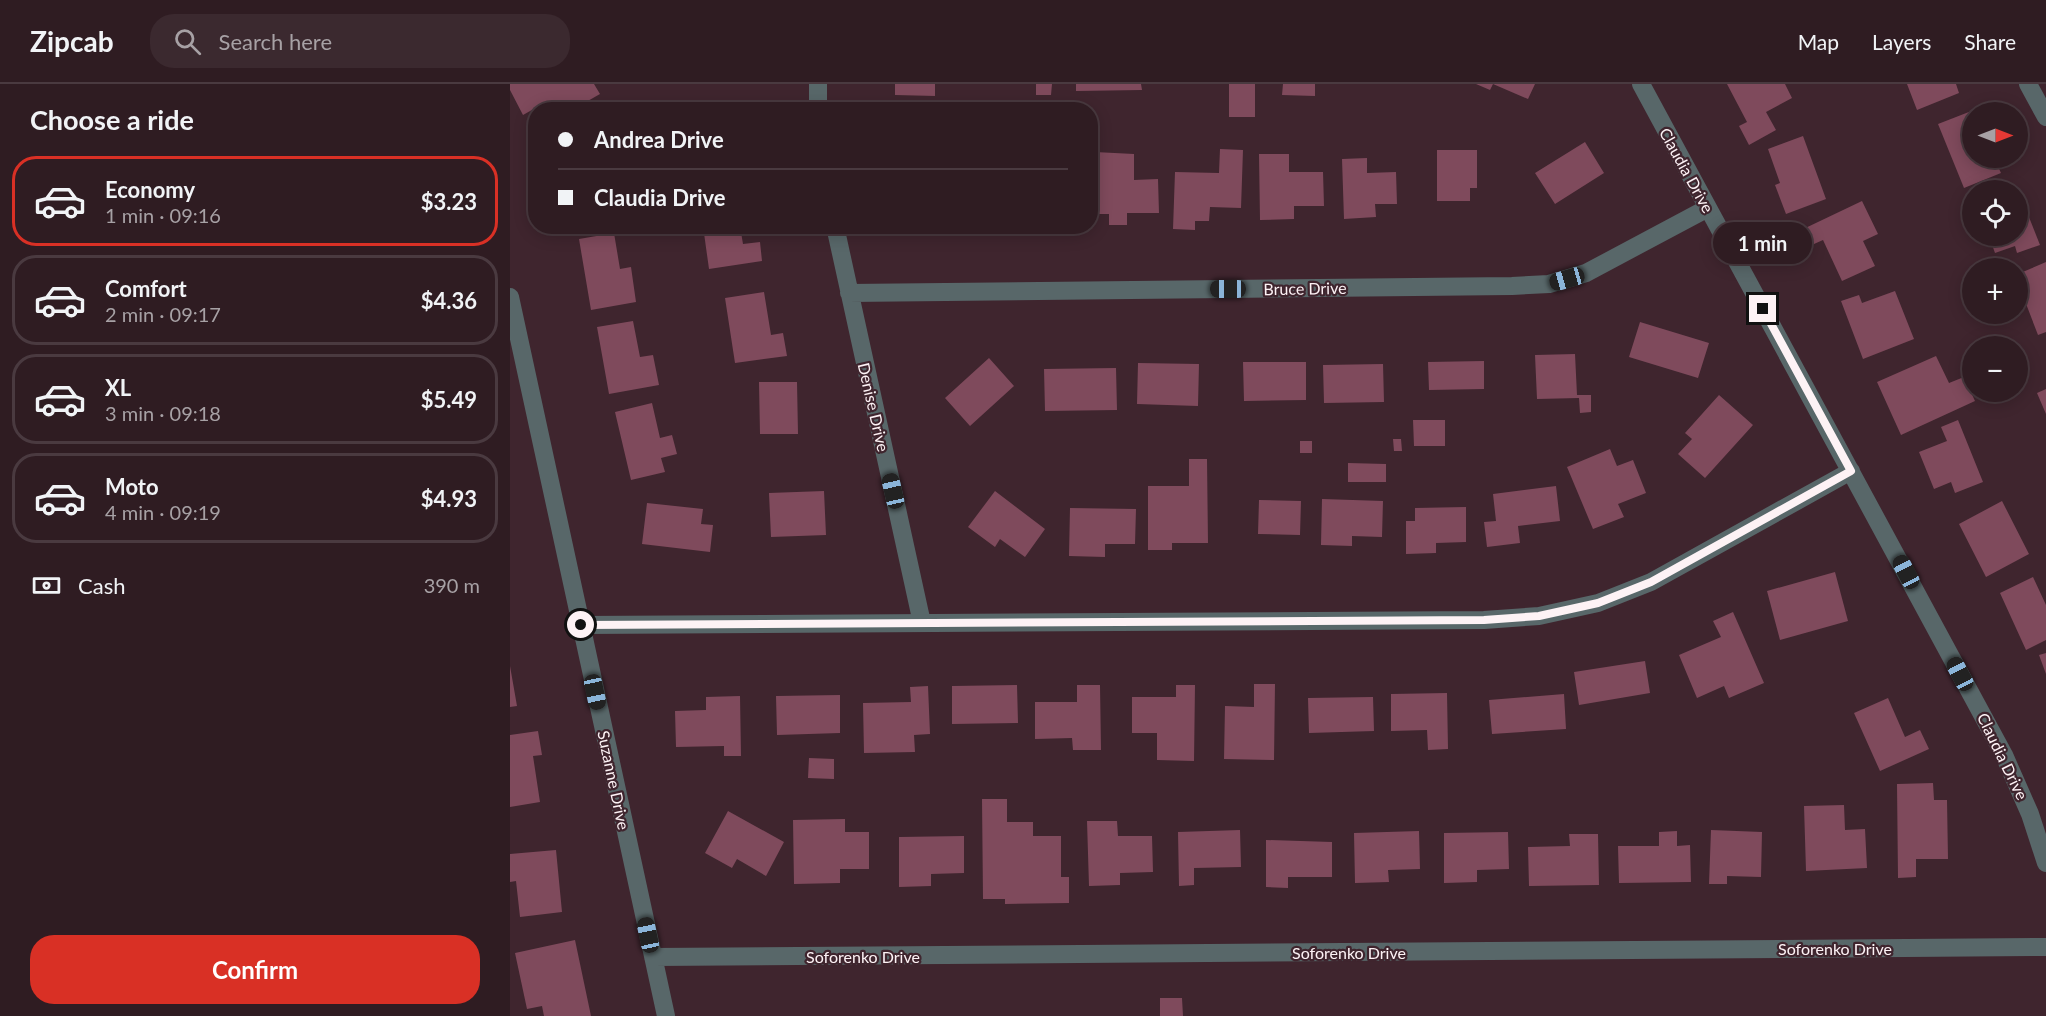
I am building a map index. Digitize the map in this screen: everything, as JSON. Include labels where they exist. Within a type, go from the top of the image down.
[{"type":"street","points":[[818,84],[818,102]]},
{"type":"street","name":"Claudia Drive","points":[[1641,84],[2004,755],[2030,814],[2046,863]]},
{"type":"street","points":[[2028,84],[2046,117]]},
{"type":"street","name":"Bruce Drive","points":[[849,293],[1549,284],[1586,273],[1708,208]]},
{"type":"street","name":"Denise Drive","points":[[837,234],[922,623]]},
{"type":"street","name":"Suzanne Drive","points":[[510,297],[666,1016]]},
{"type":"street","points":[[581,625],[1484,620],[1539,616],[1598,603],[1651,582],[1851,471]]},
{"type":"street","name":"Soforenko Drive","points":[[652,957],[2046,947]]},
{"type":"building","points":[[510,84],[594,84],[600,94],[586,102],[528,102],[528,112],[523,115],[510,90]]},
{"type":"building","points":[[895,84],[935,84],[935,96],[895,95]]},
{"type":"building","points":[[1036,84],[1052,84],[1051,95],[1036,95]]},
{"type":"building","points":[[1076,84],[1141,84],[1142,90],[1076,91]]},
{"type":"building","points":[[1229,84],[1255,84],[1255,117],[1229,117]]},
{"type":"building","points":[[1283,84],[1315,84],[1315,96],[1282,95]]},
{"type":"building","points":[[1476,84],[1493,84],[1490,90]]},
{"type":"building","points":[[1493,84],[1535,84],[1528,99]]},
{"type":"building","points":[[1727,84],[1785,84],[1792,98],[1766,112],[1776,130],[1749,145],[1739,126],[1747,122]]},
{"type":"building","points":[[1907,84],[1956,84],[1959,93],[1917,110]]},
{"type":"building","points":[[1962,115],[1962,168],[1999,168],[2001,173],[1984,180],[1962,180],[1962,183],[1938,124]]},
{"type":"building","points":[[1803,136],[1826,199],[1786,214],[1775,185],[1780,183],[1768,149]]},
{"type":"building","points":[[1585,142],[1604,173],[1555,204],[1535,173]]},
{"type":"building","points":[[1220,149],[1243,150],[1241,208],[1210,207],[1209,221],[1195,221],[1195,230],[1173,229],[1175,172],[1219,173]]},
{"type":"building","points":[[1437,150],[1477,150],[1477,188],[1470,188],[1470,201],[1437,201]]},
{"type":"building","points":[[1098,152],[1134,154],[1134,180],[1158,179],[1159,213],[1127,213],[1127,225],[1109,225],[1109,214],[1098,214]]},
{"type":"building","points":[[1259,154],[1289,154],[1289,172],[1323,172],[1324,206],[1294,206],[1294,219],[1260,220]]},
{"type":"building","points":[[1367,158],[1367,173],[1396,172],[1397,204],[1375,204],[1376,217],[1344,219],[1342,159]]},
{"type":"building","points":[[1862,201],[1878,234],[1863,241],[1875,266],[1842,281],[1823,240],[1805,248],[1797,232]]},
{"type":"building","points":[[2028,215],[2040,245],[2017,253],[2015,246],[2028,246]]},
{"type":"building","points":[[614,234],[620,269],[631,267],[636,302],[591,310],[579,239]]},
{"type":"building","points":[[704,234],[741,234],[743,244],[760,242],[762,261],[709,269]]},
{"type":"building","points":[[1993,246],[2015,246],[1995,253]]},
{"type":"building","points":[[2046,262],[2046,332],[2038,335],[2028,309],[2028,270]]},
{"type":"building","points":[[1895,291],[1914,339],[1863,359],[1841,301],[1859,295],[1862,303]]},
{"type":"building","points":[[764,292],[771,335],[783,333],[787,356],[735,363],[725,298]]},
{"type":"building","points":[[633,321],[640,357],[653,355],[659,385],[609,394],[597,327]]},
{"type":"building","points":[[1640,322],[1709,343],[1698,378],[1629,357]]},
{"type":"building","points":[[1575,354],[1577,395],[1591,395],[1591,412],[1580,413],[1579,398],[1537,399],[1535,355]]},
{"type":"building","points":[[1936,356],[1949,383],[1962,378],[1962,402],[1973,402],[1901,435],[1877,382]]},
{"type":"building","points":[[989,358],[1014,386],[970,426],[945,398]]},
{"type":"building","points":[[1484,361],[1484,389],[1429,390],[1428,362]]},
{"type":"building","points":[[1243,362],[1306,362],[1306,400],[1244,401]]},
{"type":"building","points":[[1138,363],[1199,364],[1198,406],[1137,404]]},
{"type":"building","points":[[1383,364],[1384,402],[1324,403],[1323,365]]},
{"type":"building","points":[[1116,368],[1117,410],[1045,411],[1044,369]]},
{"type":"building","points":[[759,382],[797,382],[798,434],[760,434]]},
{"type":"building","points":[[2046,389],[2046,414],[2037,393]]},
{"type":"building","points":[[1719,395],[1753,425],[1705,478],[1678,454],[1692,439],[1685,433]]},
{"type":"building","points":[[652,403],[660,438],[672,435],[677,454],[661,458],[665,472],[631,480],[615,412]]},
{"type":"building","points":[[1413,420],[1445,420],[1445,446],[1414,446]]},
{"type":"building","points":[[1958,420],[1983,482],[1955,493],[1951,482],[1934,489],[1919,452],[1947,441],[1941,427]]},
{"type":"building","points":[[1393,439],[1401,439],[1402,451],[1394,451]]},
{"type":"building","points":[[1300,441],[1312,441],[1312,453],[1300,453]]},
{"type":"building","points":[[1610,449],[1617,466],[1633,460],[1646,493],[1618,504],[1624,517],[1593,529],[1567,467]]},
{"type":"building","points":[[1189,459],[1207,459],[1208,543],[1172,543],[1172,550],[1148,550],[1148,486],[1189,486]]},
{"type":"building","points":[[1348,463],[1386,464],[1386,482],[1348,482]]},
{"type":"building","points":[[1556,486],[1560,521],[1518,526],[1520,543],[1487,547],[1484,522],[1496,521],[1493,494]]},
{"type":"building","points":[[824,491],[826,535],[771,537],[769,493]]},
{"type":"building","points":[[995,491],[1045,529],[1025,557],[1000,539],[995,547],[968,527]]},
{"type":"building","points":[[1322,499],[1383,501],[1382,537],[1352,536],[1352,546],[1321,545]]},
{"type":"building","points":[[1259,500],[1301,501],[1300,535],[1258,534]]},
{"type":"building","points":[[2002,501],[2029,554],[1986,577],[1959,524]]},
{"type":"building","points":[[647,503],[703,509],[701,524],[713,525],[710,552],[642,544]]},
{"type":"building","points":[[1466,507],[1466,542],[1436,543],[1436,553],[1406,554],[1406,521],[1415,521],[1415,508]]},
{"type":"building","points":[[1070,508],[1136,509],[1135,544],[1105,544],[1105,557],[1069,556]]},
{"type":"building","points":[[1835,572],[1848,621],[1780,640],[1767,591]]},
{"type":"building","points":[[2033,577],[2046,605],[2046,640],[2026,650],[2000,593]]},
{"type":"building","points":[[1733,612],[1764,683],[1729,698],[1724,686],[1697,698],[1679,655],[1721,637],[1713,621]]},
{"type":"building","points":[[2046,653],[2046,674],[2039,655]]},
{"type":"building","points":[[1645,661],[1650,693],[1579,705],[1574,672]]},
{"type":"building","points":[[510,666],[517,706],[510,707]]},
{"type":"building","points":[[1254,684],[1275,684],[1274,760],[1224,759],[1225,706],[1254,707]]},
{"type":"building","points":[[1017,685],[1018,723],[952,724],[952,686]]},
{"type":"building","points":[[1077,685],[1100,685],[1101,750],[1073,750],[1072,738],[1035,739],[1035,702],[1077,702]]},
{"type":"building","points":[[1176,685],[1195,685],[1194,761],[1157,760],[1157,733],[1132,733],[1132,697],[1176,697]]},
{"type":"building","points":[[928,686],[930,734],[914,735],[915,752],[864,753],[863,703],[911,702],[910,687]]},
{"type":"building","points":[[1447,693],[1448,749],[1428,750],[1427,730],[1391,731],[1391,694]]},
{"type":"building","points":[[1564,694],[1566,729],[1492,734],[1489,700]]},
{"type":"building","points":[[840,695],[840,733],[777,735],[776,696]]},
{"type":"building","points":[[740,696],[741,756],[724,756],[724,746],[676,747],[675,711],[706,710],[706,697]]},
{"type":"building","points":[[1373,697],[1374,731],[1309,733],[1308,698]]},
{"type":"building","points":[[1888,698],[1905,737],[1920,730],[1929,749],[1880,771],[1854,713]]},
{"type":"building","points":[[538,731],[542,755],[533,756],[540,802],[510,807],[510,735]]},
{"type":"building","points":[[809,758],[834,759],[834,779],[808,778]]},
{"type":"building","points":[[1933,783],[1934,800],[1947,800],[1948,859],[1916,859],[1916,877],[1898,878],[1897,784]]},
{"type":"building","points":[[982,799],[1007,799],[1007,822],[1033,822],[1033,836],[1061,836],[1061,877],[1069,877],[1069,903],[1005,904],[1005,899],[983,899]]},
{"type":"building","points":[[1844,805],[1845,830],[1865,829],[1867,868],[1806,871],[1804,806]]},
{"type":"building","points":[[728,811],[784,842],[766,876],[737,859],[732,868],[705,853]]},
{"type":"building","points":[[845,819],[845,832],[869,832],[869,869],[840,869],[840,883],[794,884],[793,820]]},
{"type":"building","points":[[1087,821],[1117,821],[1118,836],[1152,836],[1153,872],[1120,873],[1120,885],[1089,886]]},
{"type":"building","points":[[1240,830],[1241,867],[1194,868],[1194,885],[1179,886],[1178,832]]},
{"type":"building","points":[[1711,830],[1762,832],[1761,877],[1727,876],[1727,884],[1709,884]]},
{"type":"building","points":[[1419,831],[1420,869],[1388,870],[1389,882],[1355,883],[1354,833]]},
{"type":"building","points":[[1677,831],[1677,846],[1690,845],[1691,882],[1619,883],[1618,846],[1659,846],[1659,832]]},
{"type":"building","points":[[1508,832],[1509,869],[1477,870],[1477,882],[1444,883],[1444,833]]},
{"type":"building","points":[[1569,834],[1598,834],[1599,885],[1529,886],[1528,847],[1570,846]]},
{"type":"building","points":[[964,836],[964,873],[931,874],[931,886],[899,887],[899,837]]},
{"type":"building","points":[[1266,840],[1332,842],[1332,877],[1288,877],[1288,888],[1266,887]]},
{"type":"building","points":[[556,850],[562,912],[520,917],[516,881],[510,882],[510,854]]},
{"type":"building","points":[[575,940],[591,1016],[544,1016],[542,1006],[527,1009],[515,953]]},
{"type":"building","points":[[1160,998],[1182,998],[1183,1016],[1160,1016]]},
{"type":"route","points":[[581,625],[1484,620],[1539,616],[1598,603],[1651,582],[1851,471],[1763,309]]}]
